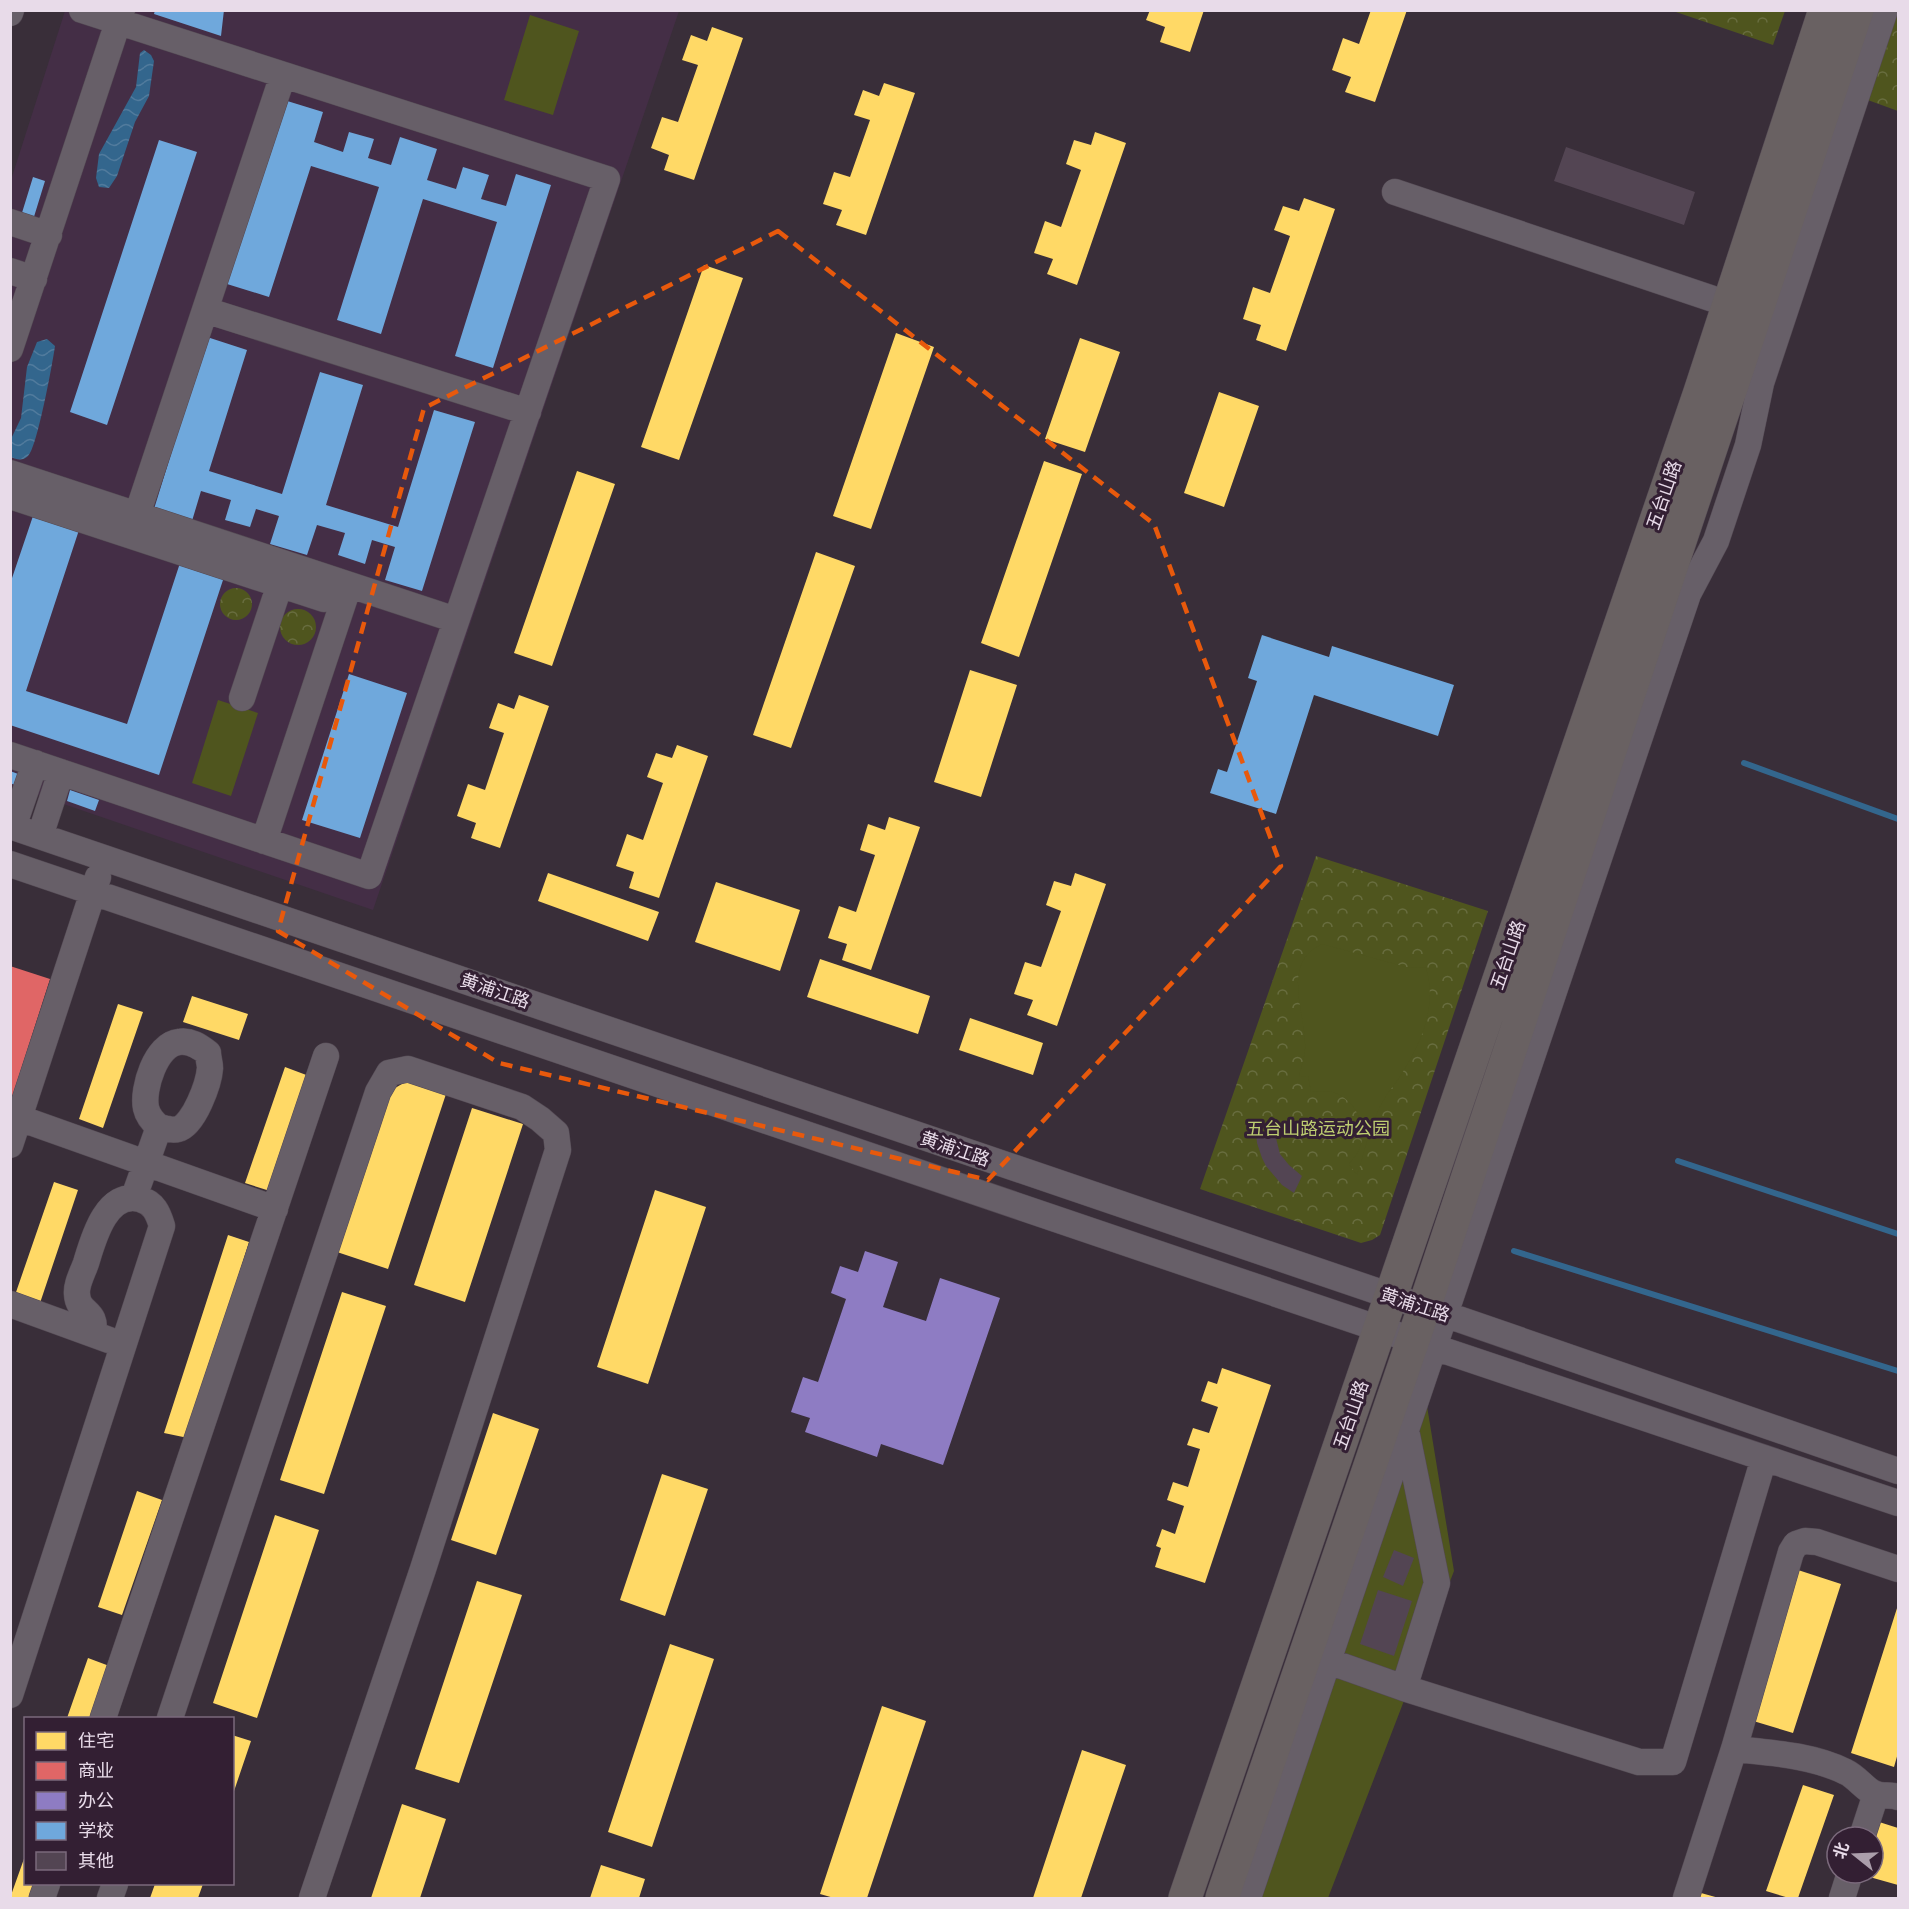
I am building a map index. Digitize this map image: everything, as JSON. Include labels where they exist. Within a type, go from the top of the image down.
[{"type":"main road","name":"五台山路","points":[[1185,1899],[1728,304],[1825,10]]},
{"type":"main road","name":"五台山路","points":[[1222,1899],[1317,1657],[1434,1311],[1857,10]]},
{"type":"street","points":[[10,755],[369,876],[607,179],[283,75],[120,16],[82,10]]},
{"type":"street","points":[[1434,1311],[1688,594],[1716,542],[1748,445],[1761,383],[1885,10]]},
{"type":"street","points":[[10,349],[22,275],[49,235],[120,16]]},
{"type":"street","points":[[137,514],[283,75]]},
{"type":"street","points":[[1395,192],[1728,304]]},
{"type":"street","points":[[10,222],[49,235]]},
{"type":"street","points":[[205,310],[528,412]]},
{"type":"street","points":[[12,484],[137,514],[456,620]]},
{"type":"street","points":[[12,484],[280,584],[324,598]]},
{"type":"street","points":[[242,698],[280,584]]},
{"type":"street","points":[[264,841],[349,585]]},
{"type":"street","points":[[12,826],[34,763]]},
{"type":"street","points":[[40,836],[61,772]]},
{"type":"street","name":"黄浦江路","points":[[12,826],[1899,1471]]},
{"type":"street","points":[[10,1145],[105,858]]},
{"type":"street","name":"黄浦江路","points":[[10,864],[1899,1503]]},
{"type":"street","points":[[104,1717],[326,1056]]},
{"type":"street","points":[[171,1717],[378,1092],[389,1073],[408,1069],[522,1107],[556,1133],[558,1150],[426,1558],[312,1899]]},
{"type":"street","points":[[19,1118],[275,1209]]},
{"type":"street","points":[[134,1197],[159,1127]]},
{"type":"street","points":[[10,1695],[162,1226],[157,1211],[147,1201],[134,1197],[122,1201],[107,1211],[94,1237],[76,1291],[78,1304],[93,1317],[93,1334]]},
{"type":"street","points":[[10,1304],[123,1345]]},
{"type":"street","points":[[1248,1899],[1317,1657],[1406,1432],[1423,1343]]},
{"type":"street","points":[[1404,1688],[1437,1583],[1406,1432]]},
{"type":"street","points":[[1317,1657],[1404,1688],[1639,1762],[1673,1762],[1764,1458]]},
{"type":"street","points":[[1686,1899],[1734,1749],[1791,1552],[1796,1544],[1805,1541],[1817,1542],[1899,1569]]},
{"type":"street","points":[[1734,1749],[1774,1753],[1828,1763],[1850,1774],[1887,1795],[1869,1825]]},
{"type":"highlighted area","points":[[778,231],[1154,524],[1281,866],[988,1180],[499,1063],[278,931],[424,408]]},
{"type":"shaded area","points":[[65,11],[679,11],[373,910],[11,786],[11,180]]},
{"type":"green space","points":[[1673,11],[1785,11],[1773,45]]},
{"type":"green space","points":[[1895,11],[1898,11],[1898,111],[1865,99]]},
{"type":"green space","points":[[530,15],[579,31],[553,115],[504,100]]},
{"type":"green space","points":[[236,588],[247,593],[252,604],[247,615],[236,620],[225,615],[220,604],[225,593]]},
{"type":"green space","points":[[298,609],[311,614],[316,627],[311,640],[298,645],[285,640],[280,627],[285,614]]},
{"type":"green space","points":[[218,700],[258,713],[231,796],[192,783]]},
{"type":"green space","name":"五台山路运动公园","points":[[1316,856],[1488,911],[1380,1235],[1361,1243],[1200,1189]]},
{"type":"green space","points":[[1322,944],[1406,967],[1426,968],[1429,983],[1430,997],[1425,1026],[1407,1066],[1381,1105],[1372,1125],[1357,1175],[1349,1164],[1359,1149],[1362,1139],[1361,1122],[1354,1108],[1342,1096],[1334,1093],[1311,1092],[1308,1076],[1299,1077],[1305,1048],[1298,989],[1299,976],[1302,963],[1309,952]]},
{"type":"green space","points":[[1427,1406],[1454,1571],[1328,1898],[1260,1898]]},
{"type":"water","points":[[144,50],[151,55],[154,61],[149,96],[135,122],[117,176],[109,188],[99,187],[96,178],[99,154],[136,87],[140,53]]},
{"type":"water","points":[[47,339],[55,346],[36,438],[26,458],[15,459],[11,457],[11,439],[21,418],[27,367],[37,342]]},
{"type":"building: 住宅","points":[[1150,10],[1204,10],[1190,52],[1160,42],[1165,27],[1146,20]]},
{"type":"building: 住宅","points":[[1371,10],[1407,10],[1375,102],[1345,92],[1351,77],[1332,70],[1343,38],[1359,44]]},
{"type":"building: 住宅","points":[[712,27],[743,38],[694,180],[664,170],[669,155],[651,148],[662,117],[678,122],[698,65],[682,60],[691,35],[707,41]]},
{"type":"building: 住宅","points":[[884,83],[915,93],[866,235],[836,225],[842,210],[823,204],[834,172],[850,177],[870,120],[854,115],[863,90],[879,96]]},
{"type":"building: 住宅","points":[[1095,132],[1126,143],[1077,285],[1047,274],[1053,259],[1034,253],[1045,221],[1061,227],[1081,170],[1066,164],[1074,140],[1091,145]]},
{"type":"building: 住宅","points":[[1304,198],[1335,209],[1286,351],[1256,340],[1261,325],[1243,319],[1253,287],[1270,293],[1290,236],[1274,230],[1283,206],[1299,211]]},
{"type":"building: 住宅","points":[[704,265],[743,278],[679,460],[641,447]]},
{"type":"building: 住宅","points":[[896,333],[934,347],[871,529],[833,516]]},
{"type":"building: 住宅","points":[[1080,338],[1120,352],[1085,452],[1045,439]]},
{"type":"building: 住宅","points":[[1219,392],[1259,406],[1224,507],[1184,493]]},
{"type":"building: 住宅","points":[[1044,461],[1082,474],[1019,657],[981,643]]},
{"type":"building: 住宅","points":[[577,471],[615,484],[552,666],[514,653]]},
{"type":"building: 住宅","points":[[816,552],[855,566],[791,748],[753,735]]},
{"type":"building: 住宅","points":[[970,670],[1017,685],[981,797],[934,782]]},
{"type":"building: 住宅","points":[[519,695],[549,706],[500,848],[471,838],[476,823],[457,816],[468,784],[485,790],[504,733],[489,728],[498,703],[514,709]]},
{"type":"building: 住宅","points":[[677,745],[708,756],[659,898],[629,888],[634,872],[616,866],[627,834],[643,840],[663,783],[647,777],[656,753],[672,758]]},
{"type":"building: 住宅","points":[[889,817],[920,827],[871,970],[842,960],[847,944],[828,938],[839,906],[856,912],[875,855],[860,850],[868,824],[885,830]]},
{"type":"building: 住宅","points":[[548,873],[659,912],[648,941],[538,901]]},
{"type":"building: 住宅","points":[[1075,873],[1106,884],[1057,1026],[1027,1015],[1033,1000],[1014,994],[1025,962],[1041,967],[1061,911],[1046,905],[1054,881],[1071,886]]},
{"type":"building: 住宅","points":[[716,882],[800,910],[780,971],[695,942]]},
{"type":"building: 住宅","points":[[820,959],[930,996],[918,1034],[807,997]]},
{"type":"building: 住宅","points":[[192,996],[248,1014],[239,1040],[183,1022]]},
{"type":"building: 住宅","points":[[118,1004],[143,1012],[103,1128],[79,1119]]},
{"type":"building: 住宅","points":[[970,1018],[1043,1043],[1033,1075],[959,1050]]},
{"type":"building: 住宅","points":[[285,1067],[309,1076],[270,1191],[245,1183]]},
{"type":"building: 住宅","points":[[407,1081],[446,1094],[388,1269],[337,1252],[390,1091]]},
{"type":"building: 住宅","points":[[472,1108],[523,1124],[465,1302],[414,1285]]},
{"type":"building: 住宅","points":[[54,1182],[78,1190],[39,1306],[14,1298]]},
{"type":"building: 住宅","points":[[655,1190],[706,1207],[648,1384],[597,1367]]},
{"type":"building: 住宅","points":[[228,1235],[249,1242],[188,1438],[164,1433]]},
{"type":"building: 住宅","points":[[342,1292],[386,1306],[324,1494],[280,1480]]},
{"type":"building: 住宅","points":[[1222,1368],[1271,1385],[1205,1583],[1155,1567],[1161,1548],[1156,1546],[1162,1529],[1175,1534],[1184,1506],[1167,1500],[1173,1482],[1188,1487],[1200,1449],[1187,1445],[1193,1428],[1209,1433],[1218,1407],[1201,1401],[1208,1381],[1217,1384]]},
{"type":"building: 住宅","points":[[493,1413],[539,1429],[496,1555],[451,1540]]},
{"type":"building: 住宅","points":[[662,1474],[708,1489],[665,1616],[620,1600]]},
{"type":"building: 住宅","points":[[137,1491],[162,1500],[122,1615],[98,1607]]},
{"type":"building: 住宅","points":[[275,1515],[319,1530],[257,1718],[213,1703]]},
{"type":"building: 住宅","points":[[1798,1570],[1841,1584],[1793,1733],[1750,1720]]},
{"type":"building: 住宅","points":[[477,1581],[522,1595],[459,1783],[415,1769]]},
{"type":"building: 住宅","points":[[1898,1605],[1898,1753],[1894,1767],[1851,1753]]},
{"type":"building: 住宅","points":[[670,1644],[714,1659],[652,1847],[608,1832]]},
{"type":"building: 住宅","points":[[88,1658],[112,1667],[95,1717],[67,1717]]},
{"type":"building: 住宅","points":[[882,1706],[926,1721],[867,1898],[834,1898],[820,1894]]},
{"type":"building: 住宅","points":[[234,1736],[251,1741],[234,1791]]},
{"type":"building: 住宅","points":[[1082,1750],[1126,1765],[1081,1898],[1033,1898]]},
{"type":"building: 住宅","points":[[1803,1785],[1834,1795],[1798,1898],[1789,1898],[1766,1891]]},
{"type":"building: 住宅","points":[[402,1804],[446,1819],[420,1898],[371,1898]]},
{"type":"building: 住宅","points":[[1876,1821],[1898,1828],[1898,1885],[1885,1881],[1885,1825],[1875,1825]]},
{"type":"building: 住宅","points":[[24,1859],[24,1885],[43,1885],[38,1898],[10,1898]]},
{"type":"building: 住宅","points":[[601,1865],[645,1879],[639,1898],[590,1898]]},
{"type":"building: 住宅","points":[[155,1885],[203,1885],[198,1898],[150,1898]]},
{"type":"building: 住宅","points":[[1701,1893],[1719,1898],[1699,1898]]},
{"type":"building: 商业","points":[[10,966],[50,979],[11,1101],[10,1101]]},
{"type":"building: 办公","points":[[865,1251],[898,1262],[883,1307],[926,1321],[940,1278],[1000,1298],[943,1465],[881,1444],[877,1457],[805,1432],[810,1418],[791,1412],[803,1377],[818,1382],[846,1299],[831,1293],[840,1266],[858,1272]]},
{"type":"building: 学校","points":[[155,10],[224,10],[221,36],[154,14]]},
{"type":"building: 学校","points":[[284,100],[323,112],[314,142],[343,152],[349,132],[374,139],[368,158],[391,165],[400,137],[437,149],[427,180],[456,189],[463,167],[489,175],[481,199],[506,206],[516,174],[551,185],[493,368],[455,356],[497,222],[423,199],[381,334],[337,320],[379,187],[311,166],[269,297],[227,284]]},
{"type":"building: 学校","points":[[159,140],[197,152],[107,425],[70,412]]},
{"type":"building: 学校","points":[[33,177],[45,181],[33,220],[21,216]]},
{"type":"building: 学校","points":[[207,337],[247,350],[209,471],[282,494],[320,372],[363,385],[326,505],[398,527],[434,410],[475,422],[422,591],[385,580],[395,547],[372,540],[365,564],[338,555],[345,533],[317,525],[307,555],[270,544],[279,516],[256,509],[250,527],[225,520],[231,500],[201,491],[192,521],[154,509]]},
{"type":"building: 学校","points":[[33,516],[79,530],[26,691],[127,724],[180,563],[224,577],[159,775],[10,725],[10,584]]},
{"type":"building: 学校","points":[[1262,635],[1329,657],[1332,646],[1454,685],[1438,736],[1314,695],[1276,814],[1210,793],[1218,769],[1227,772],[1257,681],[1248,678]]},
{"type":"building: 学校","points":[[349,674],[407,693],[360,838],[302,820]]},
{"type":"building: 学校","points":[[10,771],[21,775],[17,786],[10,783]]},
{"type":"building: 学校","points":[[70,790],[99,800],[95,811],[67,801]]},
{"type":"building: 其他","points":[[1566,147],[1695,192],[1684,225],[1554,181]]},
{"type":"building: 其他","points":[[1256,1132],[1275,1134],[1280,1154],[1302,1176],[1294,1193],[1282,1185],[1266,1166],[1257,1143]]},
{"type":"building: 其他","points":[[1394,1550],[1414,1558],[1403,1586],[1383,1577]]},
{"type":"building: 其他","points":[[1378,1590],[1412,1601],[1394,1656],[1360,1644]]},
{"type":"waterway","points":[[1744,763],[1898,819]]},
{"type":"waterway","points":[[1678,1161],[1898,1234]]},
{"type":"waterway","points":[[1514,1251],[1898,1371]]}]
